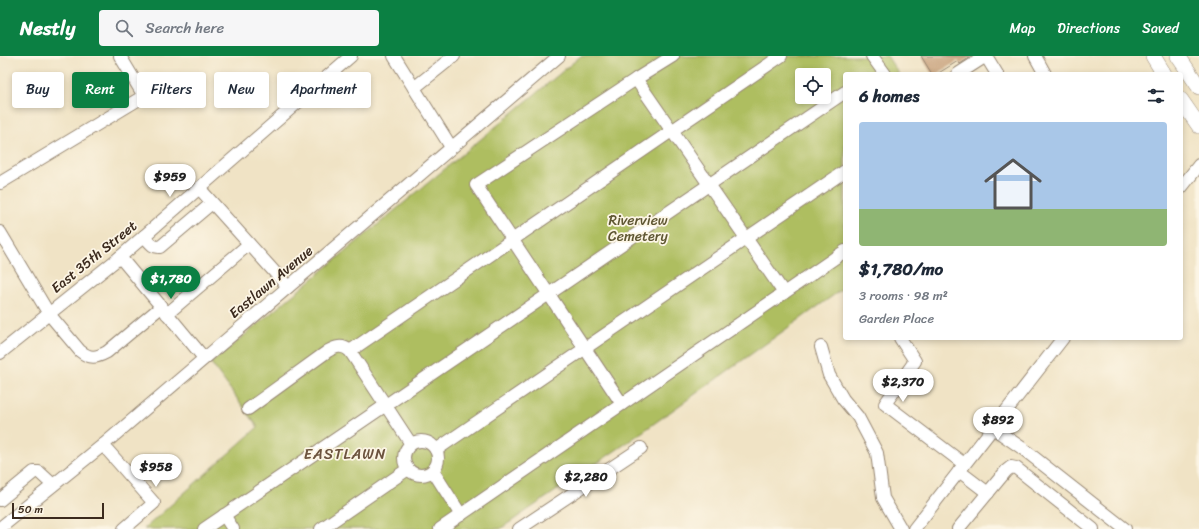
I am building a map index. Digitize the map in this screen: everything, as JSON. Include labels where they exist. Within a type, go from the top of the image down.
[{"type":"main road","points":[[1152,56],[1163,72]]},
{"type":"main road","points":[[1178,56],[1198,85]]},
{"type":"main road","points":[[1183,103],[1199,126]]},
{"type":"street","points":[[0,183],[144,96],[120,56]]},
{"type":"street","name":"East 35th Street","points":[[0,353],[120,257],[351,56]]},
{"type":"street","points":[[394,56],[451,147]]},
{"type":"street","points":[[414,88],[454,56]]},
{"type":"street","name":"Eastlawn Avenue","points":[[6,526],[559,56]]},
{"type":"street","points":[[622,404],[476,186],[636,78],[673,56]]},
{"type":"street","points":[[350,351],[781,56]]},
{"type":"street","points":[[872,56],[879,72]]},
{"type":"street","points":[[961,72],[986,56],[996,72]]},
{"type":"street","points":[[1035,56],[1044,72]]},
{"type":"street","points":[[636,78],[784,293]]},
{"type":"street","points":[[204,529],[843,93]]},
{"type":"street","points":[[1183,185],[1199,165]]},
{"type":"street","points":[[436,450],[843,172]]},
{"type":"street","points":[[199,188],[288,287]]},
{"type":"street","points":[[144,236],[153,246],[157,248],[160,247],[212,203]]},
{"type":"street","points":[[0,232],[49,314],[80,351],[86,356],[93,357],[107,352],[249,244]]},
{"type":"street","points":[[440,529],[843,252]]},
{"type":"street","points":[[120,257],[204,358]]},
{"type":"street","points":[[901,340],[915,361],[885,404],[962,467],[988,493]]},
{"type":"street","points":[[914,529],[1061,340]]},
{"type":"street","points":[[248,409],[337,346],[346,348],[350,351],[411,444]]},
{"type":"street","points":[[821,347],[829,375],[843,398],[858,418],[877,453],[883,498],[901,529]]},
{"type":"street","points":[[993,428],[1022,448],[1125,529]]},
{"type":"street","points":[[422,441],[428,442],[436,450],[438,461],[433,471],[428,474],[417,475],[412,473],[405,464],[404,453],[411,444],[422,441]]},
{"type":"street","points":[[102,445],[154,503],[124,529]]},
{"type":"street","points":[[519,529],[641,448]]},
{"type":"street","points":[[958,529],[1006,471],[1011,467],[1016,468],[1093,529]]},
{"type":"street","points":[[321,529],[408,469]]},
{"type":"street","points":[[433,471],[461,515]]},
{"type":"street","points":[[0,500],[34,472],[39,472],[53,485]]},
{"type":"street","points":[[224,515],[233,529]]},
{"type":"green space","name":"Riverview Cemetery","points":[[581,56],[887,56],[898,72],[843,72],[843,288],[631,440],[500,529],[144,529],[258,427],[211,363]]},
{"type":"building","points":[[921,56],[972,56],[960,64],[958,61],[940,72],[931,72]]},
{"type":"district","name":"EASTLAWN","points":[[345,454]]}]
